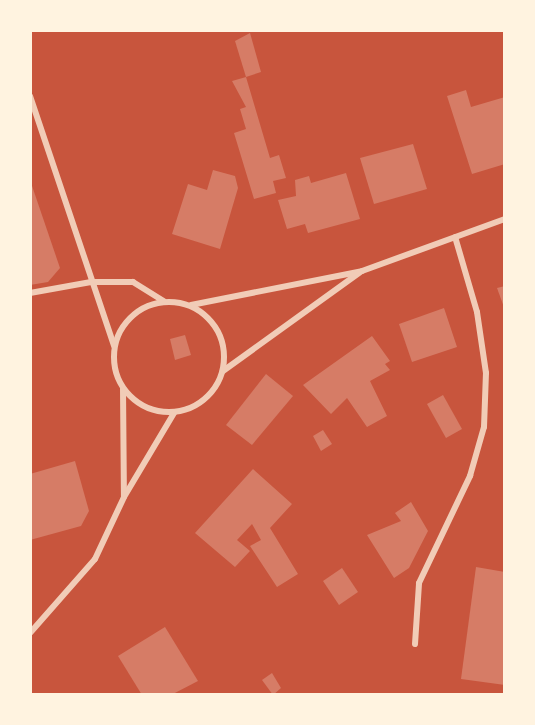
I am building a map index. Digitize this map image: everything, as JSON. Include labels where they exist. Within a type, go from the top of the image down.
[{"type":"street","points":[[30,96],[114,346],[123,388],[124,497]]},
{"type":"street","points":[[30,293],[91,282],[134,282],[164,301],[191,305],[362,271],[505,219]]},
{"type":"street","points":[[415,644],[419,583],[470,476],[483,427],[486,373],[478,322],[455,237]]},
{"type":"street","points":[[30,633],[95,559],[124,497],[174,413],[204,399],[223,371],[362,271]]},
{"type":"street","points":[[114,346],[124,324],[142,308],[164,301]]},
{"type":"street","points":[[191,305],[216,329],[224,345],[223,371]]},
{"type":"street","points":[[123,388],[146,407],[174,413]]},
{"type":"building","points":[[250,33],[261,72],[246,77],[235,41]]},
{"type":"building","points":[[246,77],[270,158],[279,155],[286,178],[273,181],[276,193],[254,199],[234,133],[246,129],[240,109],[246,107],[232,81]]},
{"type":"building","points":[[466,90],[471,107],[505,97],[505,164],[472,174],[447,96]]},
{"type":"building","points":[[413,144],[427,189],[374,204],[360,158]]},
{"type":"building","points":[[213,170],[235,176],[238,188],[220,249],[172,234],[188,184],[207,190]]},
{"type":"building","points":[[346,173],[360,219],[308,233],[305,224],[287,229],[278,200],[296,196],[295,180],[309,176],[311,183]]},
{"type":"building","points":[[30,180],[60,268],[48,282],[30,285]]},
{"type":"building","points":[[505,286],[505,310],[497,288]]},
{"type":"building","points":[[444,308],[457,347],[412,362],[399,324]]},
{"type":"building","points":[[185,335],[191,355],[175,360],[170,339]]},
{"type":"building","points":[[372,336],[390,361],[385,364],[390,370],[370,381],[387,416],[367,427],[347,398],[331,414],[303,385]]},
{"type":"building","points":[[266,374],[293,396],[252,445],[226,425]]},
{"type":"building","points":[[443,395],[462,429],[446,438],[427,404]]},
{"type":"building","points":[[323,430],[332,444],[321,451],[313,436]]},
{"type":"building","points":[[75,461],[89,511],[81,526],[30,540],[30,474]]},
{"type":"building","points":[[253,469],[292,504],[270,528],[298,574],[277,587],[250,546],[261,540],[252,524],[237,540],[250,551],[235,567],[195,533]]},
{"type":"building","points":[[411,502],[428,531],[409,568],[394,578],[367,535],[401,521],[395,513]]},
{"type":"building","points":[[476,567],[505,572],[505,685],[461,679]]},
{"type":"building","points":[[342,568],[358,592],[339,605],[323,581]]},
{"type":"building","points":[[165,627],[198,681],[171,695],[142,695],[118,656]]},
{"type":"building","points":[[272,673],[281,688],[273,695],[262,680]]}]
